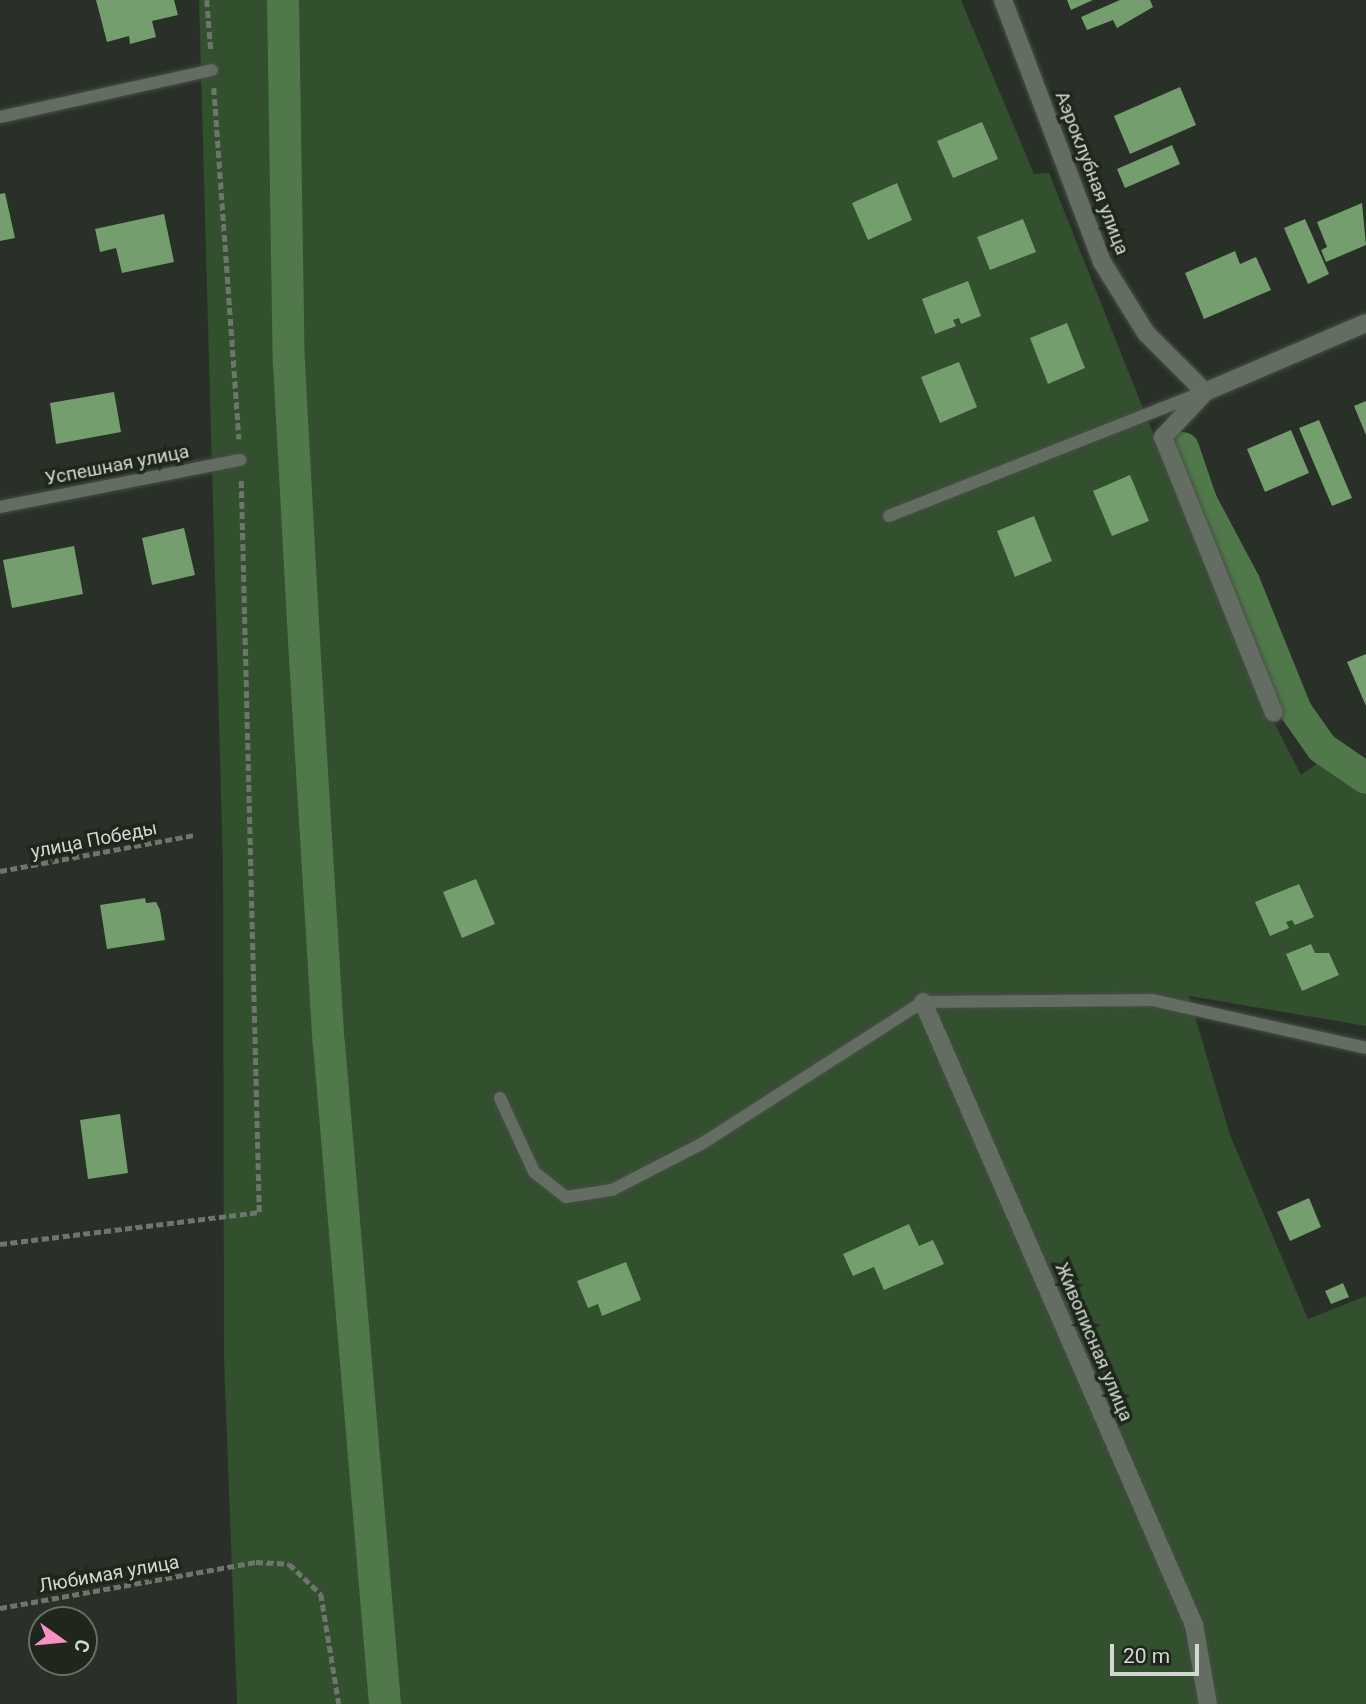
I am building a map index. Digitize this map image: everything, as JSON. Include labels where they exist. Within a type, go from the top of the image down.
[{"type":"street","name":"Аэроклубная улица","points":[[1003,0],[1102,262],[1146,332],[1205,391]]},
{"type":"street","points":[[1274,713],[1163,437],[1205,391],[1366,323]]},
{"type":"street","name":"Живописная улица","points":[[923,1002],[1194,1625],[1208,1704]]},
{"type":"lane","points":[[0,117],[212,70]]},
{"type":"lane","points":[[889,516],[1205,391]]},
{"type":"lane","name":"Успешная улица","points":[[0,507],[240,460]]},
{"type":"lane","points":[[500,1098],[534,1172],[566,1197],[612,1190],[703,1143],[923,1002],[1152,1000],[1366,1048]]},
{"type":"path","points":[[0,1244],[259,1212],[240,460],[207,0]]},
{"type":"path","name":"улица Победы","points":[[0,871],[194,835]]},
{"type":"path","name":"Любимая улица","points":[[0,1608],[223,1567],[256,1562],[289,1564],[321,1594],[339,1704]]},
{"type":"green space","points":[[199,0],[961,0],[1034,174],[1049,173],[1247,669],[1301,775],[1327,756],[1366,787],[1366,1026],[1189,996],[1230,1135],[1308,1319],[1366,1296],[1366,1704],[237,1704],[224,1359],[223,867]]},
{"type":"building","points":[[96,0],[174,0],[178,15],[152,21],[156,37],[130,44],[129,36],[107,42]]},
{"type":"building","points":[[1067,0],[1093,0],[1071,10]]},
{"type":"building","points":[[1120,0],[1150,0],[1153,7],[1117,28],[1113,20],[1087,30],[1081,17]]},
{"type":"building","points":[[1180,87],[1196,125],[1130,154],[1114,116]]},
{"type":"building","points":[[982,122],[998,159],[953,178],[937,141]]},
{"type":"building","points":[[1172,145],[1180,164],[1125,188],[1117,169]]},
{"type":"building","points":[[897,183],[912,220],[868,240],[852,203]]},
{"type":"building","points":[[5,193],[15,238],[0,241],[0,194]]},
{"type":"building","points":[[1362,203],[1366,245],[1326,262],[1321,250],[1327,247],[1317,222]]},
{"type":"building","points":[[164,214],[174,262],[122,273],[116,248],[100,252],[95,229]]},
{"type":"building","points":[[1023,219],[1036,252],[990,270],[977,237]]},
{"type":"building","points":[[1305,219],[1329,274],[1308,284],[1284,228]]},
{"type":"building","points":[[1235,251],[1240,264],[1256,257],[1271,290],[1204,319],[1185,273]]},
{"type":"building","points":[[968,281],[981,316],[961,324],[959,318],[953,320],[956,326],[935,334],[922,299]]},
{"type":"building","points":[[1067,323],[1085,368],[1048,384],[1030,338]]},
{"type":"building","points":[[959,362],[977,407],[940,423],[921,377]]},
{"type":"building","points":[[114,392],[121,432],[56,444],[50,403]]},
{"type":"building","points":[[1366,401],[1366,435],[1354,406]]},
{"type":"building","points":[[1319,420],[1352,498],[1332,506],[1299,428]]},
{"type":"building","points":[[1291,430],[1309,473],[1265,492],[1247,449]]},
{"type":"building","points":[[1130,475],[1149,521],[1112,536],[1093,491]]},
{"type":"building","points":[[1034,516],[1052,561],[1015,577],[997,531]]},
{"type":"building","points":[[184,528],[195,575],[152,585],[142,538]]},
{"type":"building","points":[[74,546],[83,594],[12,608],[3,560]]},
{"type":"building","points":[[1366,654],[1366,706],[1347,662]]},
{"type":"building","points":[[476,879],[495,924],[462,938],[443,892]]},
{"type":"building","points":[[1299,884],[1314,917],[1295,925],[1292,920],[1286,922],[1289,928],[1270,936],[1255,902]]},
{"type":"building","points":[[145,898],[146,903],[156,902],[160,910],[165,940],[107,949],[100,905]]},
{"type":"building","points":[[1311,944],[1315,953],[1329,953],[1339,975],[1302,991],[1286,954]]},
{"type":"building","points":[[120,1114],[128,1173],[88,1179],[80,1120]]},
{"type":"building","points":[[1309,1198],[1321,1227],[1290,1241],[1277,1212]]},
{"type":"building","points":[[909,1224],[919,1246],[933,1240],[944,1264],[884,1290],[874,1267],[853,1276],[843,1254]]},
{"type":"building","points":[[626,1262],[641,1300],[602,1316],[598,1304],[588,1308],[577,1281]]},
{"type":"building","points":[[1343,1283],[1349,1297],[1331,1304],[1325,1291]]},
{"type":"waterway","points":[[283,0],[289,363],[304,641],[329,1044],[385,1704]]},
{"type":"waterway","points":[[1183,448],[1201,501],[1244,582],[1296,711],[1322,748],[1366,778]]}]
